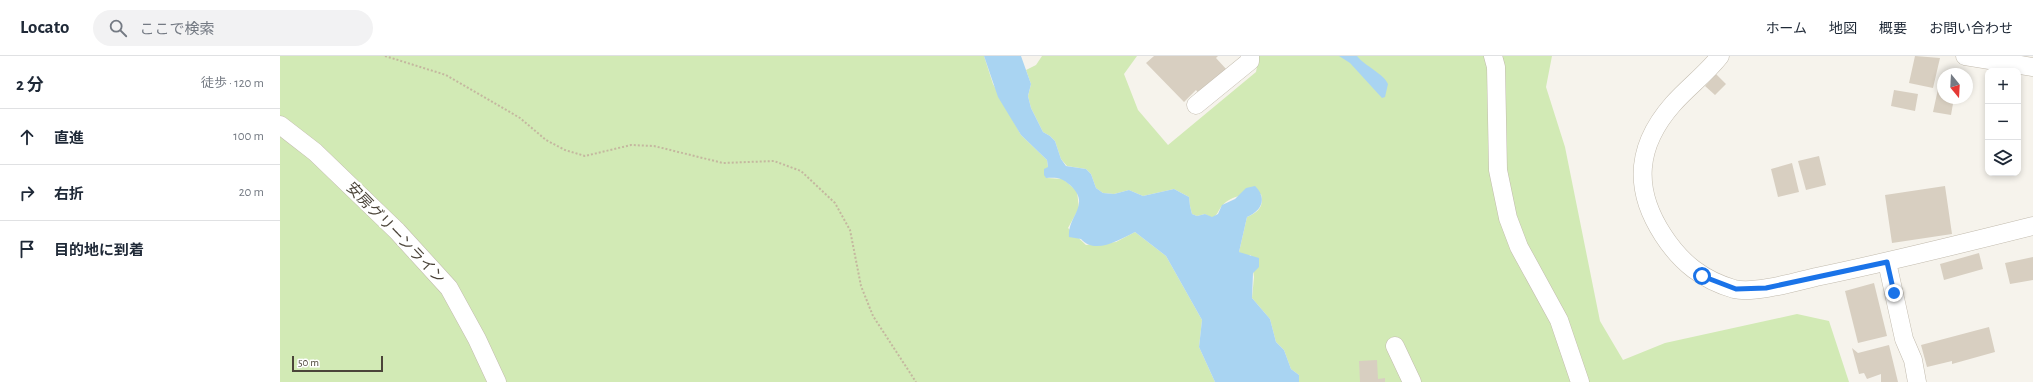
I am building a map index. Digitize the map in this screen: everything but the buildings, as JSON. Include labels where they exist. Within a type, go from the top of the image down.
[{"type":"street","points":[[1196,105],[1250,61],[1250,56]]},
{"type":"street","points":[[1493,56],[1496,67],[1498,170],[1508,218],[1519,247],[1559,320],[1580,382]]},
{"type":"street","points":[[1720,56],[1672,105],[1651,136],[1644,156],[1642,181],[1648,204],[1658,228],[1672,249],[1689,267],[1702,276],[1736,289],[1766,288],[1887,262],[2033,226]]},
{"type":"street","points":[[1965,56],[2033,67]]},
{"type":"street","name":"安房グリーンライン","points":[[280,125],[315,152],[397,230],[449,288],[477,339],[496,382]]},
{"type":"street","points":[[1887,262],[1904,339],[1913,360],[1917,382]]},
{"type":"street","points":[[1395,346],[1412,382]]},
{"type":"path","points":[[385,56],[446,75],[520,118],[546,140],[571,152],[585,156],[631,145],[654,146],[723,163],[774,161],[801,171],[836,203],[850,230],[861,286],[873,316],[916,382]]},
{"type":"green space","points":[[280,56],[984,56],[993,84],[1021,135],[1047,160],[1047,178],[1063,179],[1077,191],[1079,208],[1068,228],[1086,245],[1116,242],[1135,232],[1166,256],[1202,320],[1199,347],[1215,382],[280,382]]},
{"type":"green space","points":[[1042,56],[1137,56],[1124,74],[1138,110],[1168,145],[1256,72],[1259,56],[1552,56],[1546,87],[1565,147],[1600,321],[1623,360],[1665,343],[1797,314],[1829,321],[1849,382],[1299,382],[1299,375],[1291,369],[1284,350],[1276,342],[1270,319],[1252,298],[1254,277],[1251,255],[1242,255],[1239,252],[1247,217],[1255,213],[1260,208],[1262,202],[1261,194],[1245,195],[1230,199],[1212,218],[1205,214],[1197,216],[1192,214],[1189,197],[1174,189],[1143,196],[1129,190],[1114,194],[1103,193],[1096,188],[1091,174],[1086,169],[1067,166],[1061,159],[1055,141],[1043,132],[1031,108],[1028,96],[1031,84],[1026,70],[1036,65]]},
{"type":"water","points":[[984,56],[1021,56],[1031,84],[1028,96],[1031,108],[1043,132],[1055,141],[1061,159],[1066,166],[1086,169],[1091,174],[1096,188],[1103,193],[1114,194],[1129,190],[1143,196],[1174,189],[1189,197],[1192,214],[1197,216],[1205,214],[1212,217],[1218,214],[1222,205],[1235,199],[1246,188],[1255,186],[1261,195],[1262,200],[1259,208],[1247,217],[1239,252],[1259,258],[1259,267],[1253,273],[1252,298],[1270,319],[1276,342],[1284,350],[1291,369],[1299,375],[1299,382],[1215,382],[1199,347],[1202,320],[1166,256],[1135,232],[1115,242],[1100,246],[1093,246],[1087,244],[1081,239],[1069,237],[1071,223],[1079,205],[1079,199],[1076,192],[1062,179],[1046,178],[1044,175],[1044,169],[1048,167],[1047,160],[1021,135],[998,97]]},
{"type":"water","points":[[1339,56],[1357,56],[1383,77],[1388,84],[1385,97],[1382,98],[1350,63]]},
{"type":"route","points":[[1702,276],[1736,289],[1766,288],[1887,262],[1894,293]]}]
